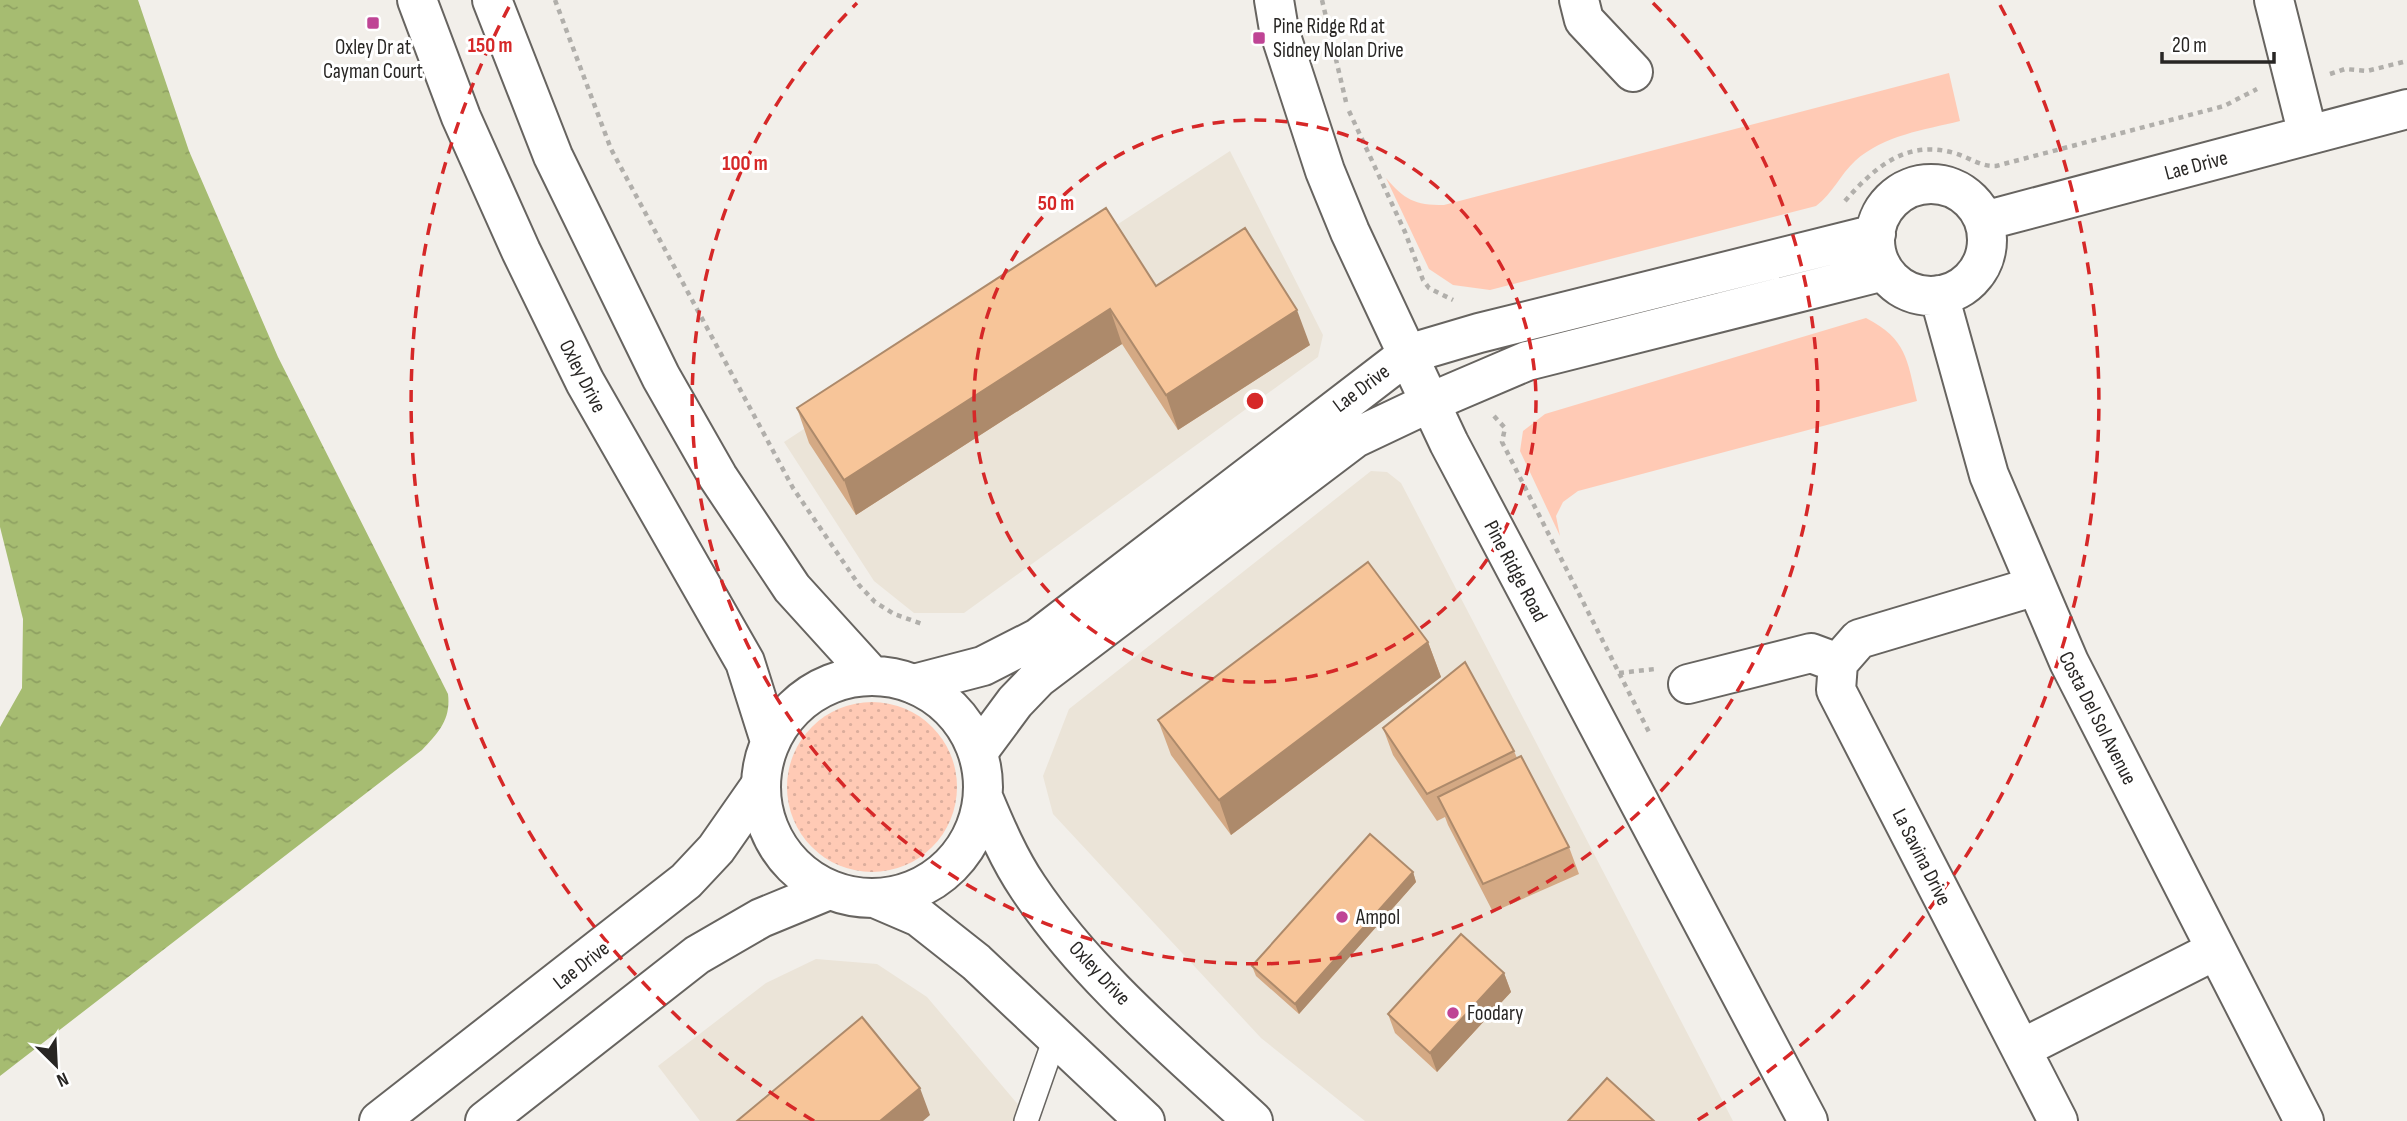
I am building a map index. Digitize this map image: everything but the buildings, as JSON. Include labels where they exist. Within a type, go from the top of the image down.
[{"type":"street","name":"Oxley Drive","points":[[417,0],[461,117],[521,251],[585,382],[745,662],[770,741]]},
{"type":"street","points":[[492,0],[553,156],[661,377],[718,477],[784,577],[871,675]]},
{"type":"street","name":"Pine Ridge Road","points":[[1275,0],[1279,30],[1325,171],[1350,232],[1457,458],[1808,1121]]},
{"type":"street","points":[[1579,0],[1584,20],[1633,72]]},
{"type":"street","points":[[2274,0],[2308,135]]},
{"type":"street","name":"Lae Drive","points":[[1984,221],[2407,109]]},
{"type":"street","points":[[1925,184],[1944,185],[1961,191],[1975,204],[1984,221],[1988,237],[1980,268],[1969,281],[1939,295],[1908,291],[1884,271],[1877,253],[1875,234],[1880,216],[1892,200],[1907,189],[1925,184]]},
{"type":"street","name":"Lae Drive","points":[[914,684],[983,666],[1038,638],[1408,354],[1479,333],[1875,234]]},
{"type":"street","name":"Lae Drive","points":[[978,752],[1015,702],[1038,678],[1355,438],[1527,361],[1884,271]]},
{"type":"street","name":"Costa Del Sol Avenue","points":[[1939,295],[1989,475],[2068,662],[2304,1121]]},
{"type":"street","points":[[1688,684],[1811,653],[1838,663],[1859,639],[2036,586]]},
{"type":"street","name":"La Savina Drive","points":[[1838,663],[1836,690],[2058,1121]]},
{"type":"street","points":[[871,675],[914,684],[936,695],[954,711],[968,730],[978,752],[983,774],[983,797],[976,828],[960,856],[927,882],[908,892],[877,898],[853,897],[829,890],[797,871],[779,849],[765,823],[760,786],[762,763],[770,741],[790,711],[818,689],[835,682],[871,675]]},
{"type":"street","name":"Lae Drive","points":[[379,1121],[686,881],[716,849],[760,786]]},
{"type":"street","name":"Oxley Drive","points":[[983,797],[1014,863],[1058,927],[1149,1025],[1253,1121]]},
{"type":"street","points":[[485,1121],[698,955],[761,918],[829,890]]},
{"type":"street","points":[[877,898],[919,917],[976,962],[1144,1121]]},
{"type":"street","points":[[2021,1049],[2216,950]]},
{"type":"lane","points":[[1027,1121],[1056,1035]]},
{"type":"path","points":[[555,0],[611,149],[793,488],[859,585],[875,602],[894,614],[925,625]]},
{"type":"path","points":[[1322,0],[1334,61],[1357,131],[1405,232],[1416,268],[1429,288],[1446,298],[1459,301]]},
{"type":"path","points":[[1844,203],[1873,170],[1899,155],[1935,150],[1955,153],[1986,166],[2007,164],[2224,106],[2248,92],[2270,89],[2294,80],[2345,69],[2367,71],[2407,61]]},
{"type":"path","points":[[1491,414],[1505,428],[1502,442],[1651,736]]},
{"type":"shaded area","points":[[1949,73],[1960,121],[1891,139],[1866,152],[1850,166],[1816,206],[1490,290],[1453,285],[1429,269],[1386,178],[1411,200],[1444,205]]},
{"type":"shaded area","points":[[1230,151],[1323,335],[1318,357],[964,613],[914,613],[874,581],[784,442]]},
{"type":"shaded area","points":[[1866,318],[1880,326],[1898,343],[1907,362],[1917,401],[1578,491],[1563,502],[1556,516],[1560,536],[1520,451],[1523,431],[1545,414]]},
{"type":"shaded area","points":[[1371,471],[1387,472],[1401,483],[1733,1121],[1365,1121],[1261,1038],[1053,814],[1043,776],[1069,709]]},
{"type":"shaded area","points":[[872,702],[904,709],[932,727],[950,755],[957,787],[950,819],[932,847],[904,865],[872,872],[840,865],[812,847],[794,819],[787,787],[794,755],[812,727],[840,709]]},
{"type":"shaded area","points":[[816,959],[877,964],[927,997],[1032,1121],[700,1121],[658,1066],[766,983]]},
{"type":"water","points":[[0,0],[138,0],[189,151],[278,357],[448,694],[448,711],[434,737],[422,750],[0,1076],[0,727],[22,688],[23,619],[0,527]]},
{"type":"place","name":"Oxley Dr at Cayman Court","points":[[373,23]]},
{"type":"place","name":"Pine Ridge Rd at Sidney Nolan Drive","points":[[1259,38]]},
{"type":"place","name":"Ampol","points":[[1342,917]]},
{"type":"place","name":"Foodary","points":[[1453,1013]]}]
